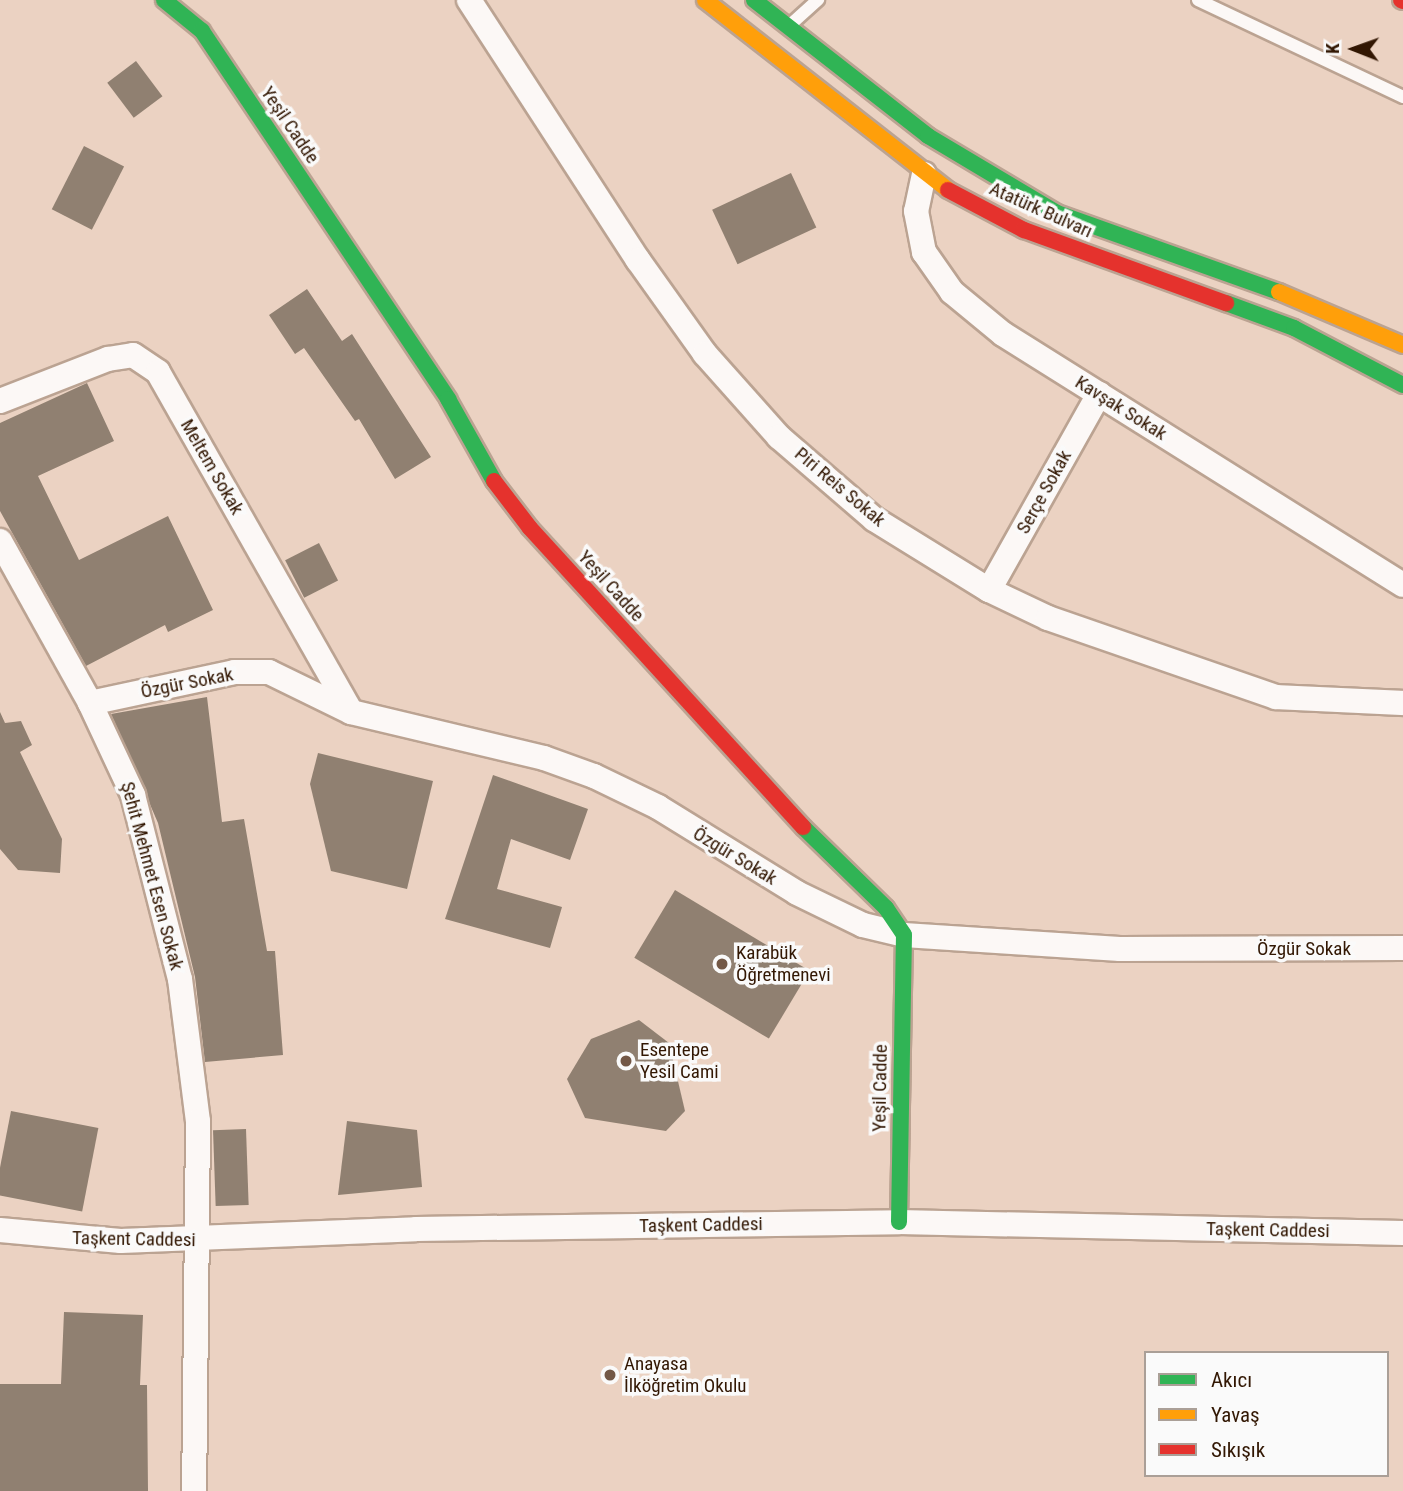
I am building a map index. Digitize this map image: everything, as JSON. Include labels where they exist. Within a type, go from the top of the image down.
[{"type":"main road","name":"Yeşil Cadde","points":[[164,0],[202,32],[448,399],[486,471],[530,528],[792,816],[886,908],[904,935],[899,1222]]},
{"type":"main road","name":"Atatürk Bulvarı","points":[[705,0],[924,174],[1024,230],[1293,328],[1403,385]]},
{"type":"main road","name":"Atatürk Bulvarı","points":[[754,0],[928,136],[1057,213],[1332,312],[1403,345]]},
{"type":"street","points":[[449,0],[472,3]]},
{"type":"street","name":"Piri Reis Sokak","points":[[472,3],[638,260],[705,354],[779,437],[874,519],[989,590],[1048,618],[1276,696],[1403,702]]},
{"type":"street","name":"Kavşak Sokak","points":[[924,174],[916,212],[924,252],[952,292],[1003,334],[1403,585]]},
{"type":"street","name":"Meltem Sokak","points":[[0,401],[108,359],[133,355],[158,372],[351,712]]},
{"type":"street","name":"Serçe Sokak","points":[[989,590],[1099,394]]},
{"type":"street","name":"Şehit Mehmet Esen Sokak","points":[[0,541],[90,703],[133,795],[180,979],[198,1121],[194,1491]]},
{"type":"street","name":"Özgür Sokak","points":[[90,703],[234,672],[269,672],[351,712],[544,758],[594,776],[658,807],[797,893],[863,925],[904,935],[1120,949],[1403,948]]},
{"type":"street","name":"Taşkent Caddesi","points":[[0,1230],[196,1241],[416,1229],[899,1222],[1403,1233]]},
{"type":"lane","points":[[787,27],[818,0]]},
{"type":"lane","points":[[1198,0],[1403,97]]},
{"type":"building","points":[[136,61],[162,96],[134,118],[107,83]]},
{"type":"building","points":[[84,146],[124,166],[92,230],[52,209]]},
{"type":"building","points":[[791,173],[816,227],[738,264],[712,210]]},
{"type":"building","points":[[307,289],[342,341],[352,334],[431,457],[395,479],[359,419],[355,421],[304,348],[295,354],[269,315]]},
{"type":"building","points":[[87,383],[114,441],[38,476],[79,560],[168,516],[213,610],[168,632],[165,625],[86,666],[0,511],[0,423]]},
{"type":"building","points":[[319,543],[338,580],[304,598],[285,560]]},
{"type":"building","points":[[207,697],[222,822],[244,819],[267,951],[275,951],[283,1055],[205,1062],[195,977],[158,823],[111,714]]},
{"type":"building","points":[[0,712],[5,723],[21,721],[32,745],[20,752],[62,839],[60,873],[18,870],[0,849]]},
{"type":"building","points":[[318,753],[433,781],[407,889],[331,871],[310,784]]},
{"type":"building","points":[[493,775],[588,809],[570,860],[511,839],[497,889],[562,907],[550,948],[445,919]]},
{"type":"building","name":"Karabük Öğretmenevi","points":[[675,890],[810,971],[769,1039],[634,958]]},
{"type":"building","name":"Esentepe Yesil Cami","points":[[639,1020],[669,1043],[685,1111],[666,1131],[585,1118],[567,1079],[591,1039]]},
{"type":"building","points":[[11,1111],[98,1128],[82,1211],[0,1195],[0,1168]]},
{"type":"building","points":[[347,1121],[417,1130],[422,1187],[338,1195]]},
{"type":"building","points":[[246,1129],[249,1205],[216,1206],[213,1130]]},
{"type":"building","points":[[64,1312],[143,1315],[140,1385],[147,1385],[148,1491],[0,1491],[0,1384],[61,1384]]},
{"type":"traffic: fast","points":[[164,0],[202,31],[448,399],[494,481]]},
{"type":"traffic: fast","points":[[754,0],[928,136],[1057,213],[1279,292]]},
{"type":"traffic: fast","points":[[1226,303],[1294,328],[1403,385]]},
{"type":"traffic: fast","points":[[803,827],[886,908],[904,935],[899,1222]]},
{"type":"traffic: slow","points":[[705,0],[948,190]]},
{"type":"traffic: slow","points":[[1279,292],[1403,345]]},
{"type":"traffic: jam","points":[[948,190],[1024,230],[1226,303]]},
{"type":"traffic: jam","points":[[494,481],[530,528],[803,827]]},
{"type":"place","name":"Karabük Öğretmenevi","points":[[722,964]]},
{"type":"place","name":"Esentepe Yesil Cami","points":[[626,1061]]},
{"type":"place","name":"Anayasa İlköğretim Okulu","points":[[610,1375]]}]
